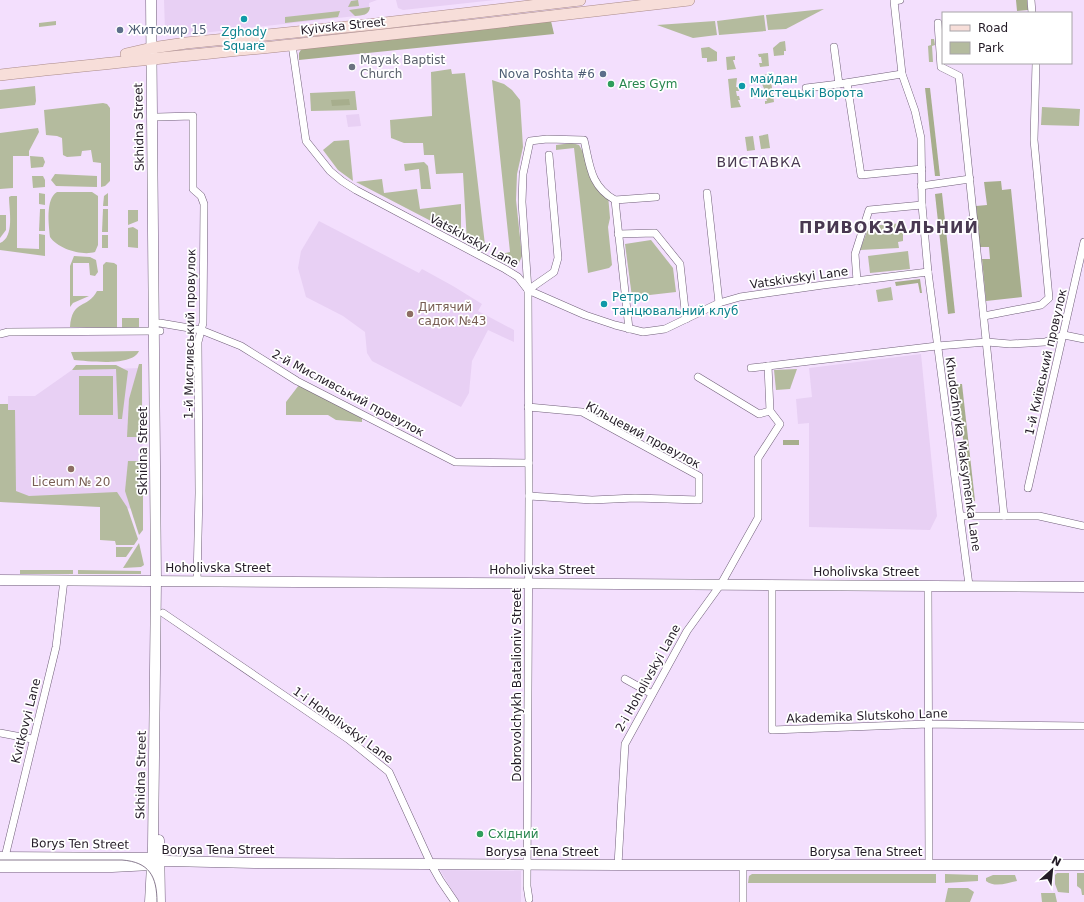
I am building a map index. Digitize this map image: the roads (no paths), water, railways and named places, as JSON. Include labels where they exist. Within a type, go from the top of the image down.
[{"type":"main road","name":"Kyivska Street","points":[[0,75],[129,60],[155,53],[376,24],[580,0]]},
{"type":"main road","name":"Kyivska Street","points":[[0,70],[135,53],[292,45],[689,0]]},
{"type":"street","name":"Skhidna Street","points":[[152,0],[158,117],[158,328]]},
{"type":"street","name":"Skhidna Street","points":[[158,0],[155,53],[160,581],[154,862],[160,902]]},
{"type":"street","points":[[752,368],[937,346],[922,205],[922,169],[919,124],[902,74],[894,0],[900,0]]},
{"type":"street","points":[[1031,0],[1032,12]]},
{"type":"street","points":[[938,23],[941,66],[960,76],[1004,516]]},
{"type":"street","name":"Vatskivskyi Lane","points":[[292,45],[306,141],[330,171],[342,181],[361,193],[518,277],[528,290],[585,315],[630,329],[652,332],[665,329],[719,303],[740,297],[928,272]]},
{"type":"street","points":[[834,47],[839,84]]},
{"type":"street","points":[[984,316],[1041,305],[1049,298],[1034,140],[1036,64]]},
{"type":"street","points":[[806,88],[902,74]]},
{"type":"street","points":[[847,83],[861,175],[922,169]]},
{"type":"street","name":"1-й Мисливський провулок","points":[[158,117],[193,116],[193,189],[201,196],[204,204],[203,323],[198,342],[199,492],[197,581]]},
{"type":"street","name":"Dobrovolchykh Batalioniv Street","points":[[530,901],[527,886],[529,496],[528,290],[522,202],[523,174],[530,141],[547,139],[584,140],[592,177],[602,190],[615,200]]},
{"type":"street","points":[[528,290],[554,272],[558,258],[548,155]]},
{"type":"street","points":[[921,186],[970,179]]},
{"type":"street","points":[[708,193],[719,303]]},
{"type":"street","points":[[630,329],[615,200],[656,197]]},
{"type":"street","points":[[857,281],[854,254],[869,210],[922,205]]},
{"type":"street","points":[[618,234],[654,233],[676,259],[680,264],[686,319]]},
{"type":"street","name":"1-й Київський провулок","points":[[1028,488],[1082,263],[1084,242]]},
{"type":"street","name":"2-й Мисливський провулок","points":[[0,334],[8,332],[158,328],[201,330],[241,346],[297,381],[455,462],[529,463]]},
{"type":"street","points":[[1064,335],[1084,339]]},
{"type":"street","name":"Khudozhnyka Maksymenka Lane","points":[[969,585],[961,516],[956,496],[937,346],[987,342],[1010,344],[1045,342],[1064,335]]},
{"type":"street","points":[[698,377],[759,414],[770,411],[768,366]]},
{"type":"street","name":"Кільцевий провулок","points":[[528,407],[582,412],[699,476],[699,500],[635,498],[592,500],[529,496]]},
{"type":"street","name":"2-i Hoholivskyi Lane","points":[[618,865],[625,744],[686,630],[721,584],[758,518],[758,458],[780,424],[770,411]]},
{"type":"street","points":[[961,516],[1039,516],[1084,526]]},
{"type":"street","name":"Hoholivska Street","points":[[0,580],[969,585],[1084,587]]},
{"type":"street","name":"Kvitkovyi Lane","points":[[2,862],[56,647],[64,580]]},
{"type":"street","name":"Skhidna Street","points":[[150,902],[154,862],[163,613],[160,581]]},
{"type":"street","name":"Akademika Slutskoho Lane","points":[[772,584],[772,730],[928,724],[1084,726]]},
{"type":"street","points":[[928,585],[928,865]]},
{"type":"street","name":"1-i Hoholivskyi Lane","points":[[163,613],[348,739],[389,772],[431,864],[455,902]]},
{"type":"street","points":[[625,679],[652,694]]},
{"type":"street","points":[[0,733],[32,739]]},
{"type":"street","name":"Borysa Tena Street","points":[[2,862],[618,865],[1084,865]]},
{"type":"street","points":[[743,865],[743,902]]},
{"type":"tram line","points":[[0,860],[131,861],[145,867],[150,872],[157,893],[157,902]]},
{"type":"place","name":"Zghody Square","points":[[244,19]]},
{"type":"place","name":"Житомир 15","points":[[120,30]]},
{"type":"place","name":"Mayak Baptist Church","points":[[352,67]]},
{"type":"place","name":"Nova Poshta #6","points":[[603,74]]},
{"type":"place","name":"Ares Gym","points":[[611,84]]},
{"type":"place","name":"майдан Мистецькі Ворота","points":[[742,86]]},
{"type":"place","name":"Ретро танцювальний клуб","points":[[604,304]]},
{"type":"place","name":"Дитячий садок №43","points":[[410,314]]},
{"type":"place","name":"Liceum № 20","points":[[71,469]]},
{"type":"place","name":"Східний","points":[[480,834]]},
{"type":"district","name":"ВИСТАВКА","points":[[759,162]]},
{"type":"district","name":"ПРИВОКЗАЛЬНИЙ","points":[[889,227]]}]
